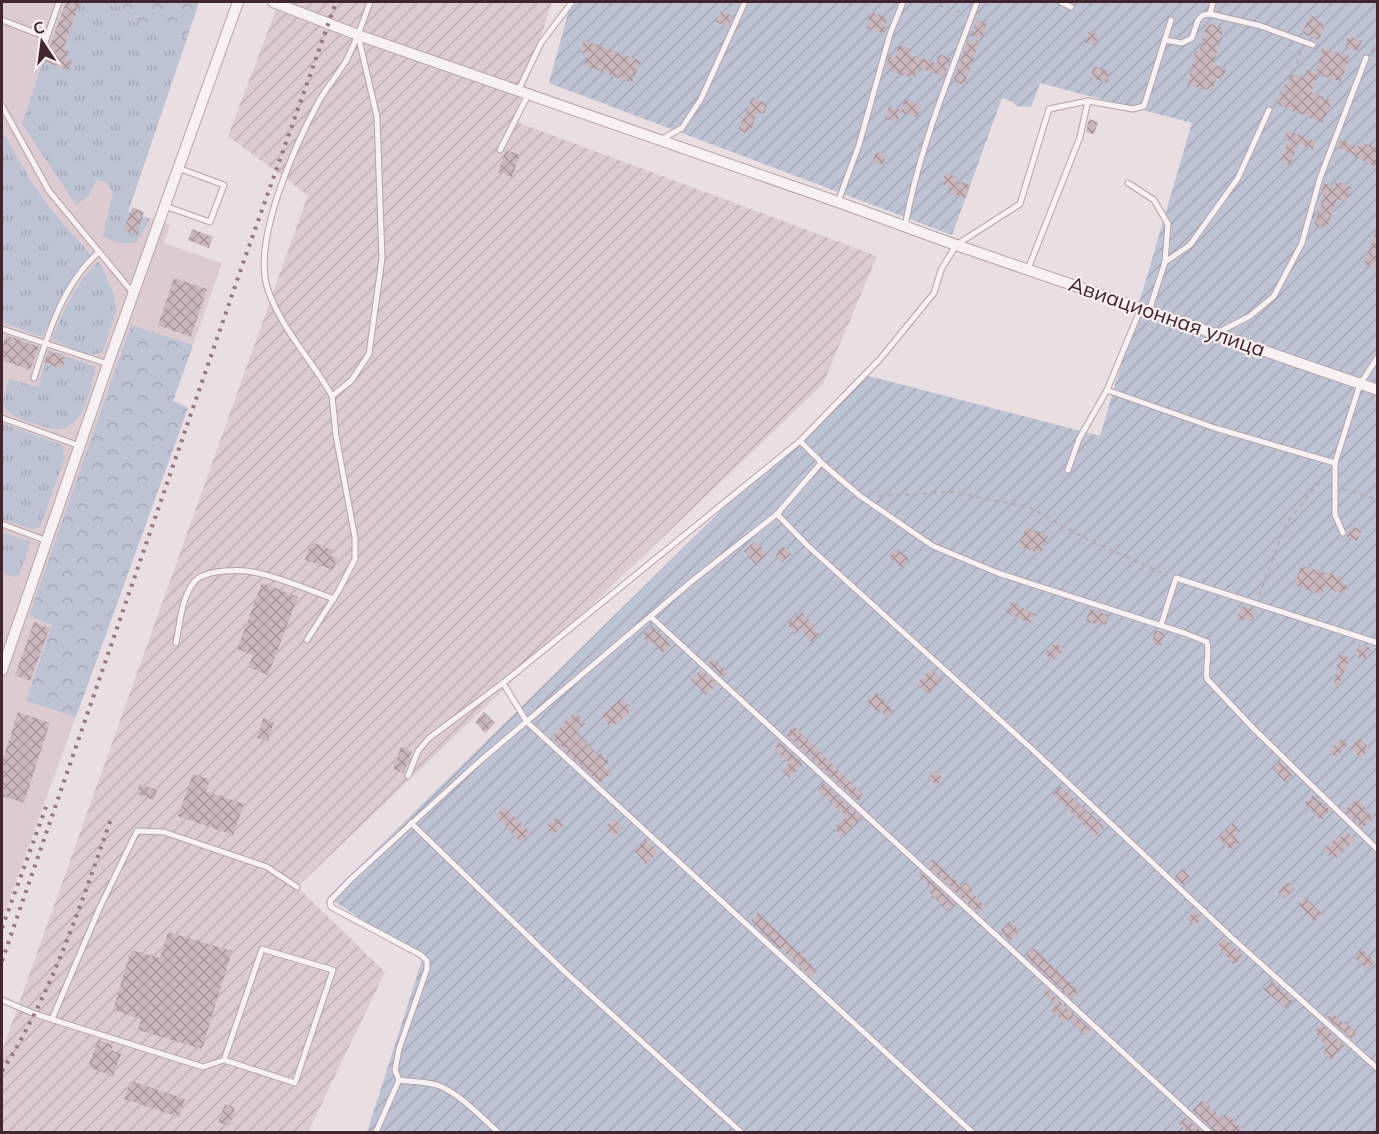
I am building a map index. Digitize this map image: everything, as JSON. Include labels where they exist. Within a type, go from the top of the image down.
[{"type":"street","points":[[2,670],[108,364],[238,2]]},
{"type":"street","name":"Авиационная улица","points":[[273,2],[358,35],[659,141],[1377,390]]},
{"type":"lane","points":[[39,60],[59,2]]},
{"type":"lane","points":[[307,640],[334,599],[356,559],[355,538],[336,436],[333,396],[319,372],[293,339],[267,289],[266,249],[273,214],[290,162],[321,98],[345,62],[370,2]]},
{"type":"lane","points":[[500,150],[541,43],[572,2]]},
{"type":"lane","points":[[659,141],[682,128],[693,112],[745,2]]},
{"type":"lane","points":[[838,202],[859,145],[890,34],[903,2]]},
{"type":"lane","points":[[905,225],[917,169],[936,110],[977,2]]},
{"type":"lane","points":[[1061,2],[1071,7]]},
{"type":"lane","points":[[1210,14],[1213,2]]},
{"type":"lane","points":[[1165,40],[1182,43],[1192,38],[1198,20],[1203,15],[1210,14],[1261,26],[1313,45]]},
{"type":"lane","points":[[2,20],[46,37]]},
{"type":"lane","points":[[408,776],[418,751],[429,738],[503,683],[800,441],[880,359],[933,293],[941,270],[956,245],[1020,204],[1049,109],[1089,101],[1133,109],[1144,106],[1171,20]]},
{"type":"lane","points":[[333,396],[351,381],[369,354],[382,258],[377,117],[358,35]]},
{"type":"lane","points":[[1216,334],[1250,316],[1274,296],[1302,243],[1320,178],[1366,58]]},
{"type":"lane","points":[[1028,269],[1080,137],[1089,101]]},
{"type":"lane","points":[[2,106],[49,190],[134,293]]},
{"type":"lane","points":[[1165,262],[1190,245],[1238,178],[1269,110]]},
{"type":"lane","points":[[165,206],[210,222],[224,185],[178,168]]},
{"type":"lane","points":[[1068,470],[1079,439],[1107,390],[1165,262],[1168,224],[1154,200],[1128,183]]},
{"type":"lane","points":[[34,378],[45,342],[73,284],[90,260],[99,252]]},
{"type":"lane","points":[[2,330],[108,364]]},
{"type":"lane","points":[[1343,533],[1335,515],[1335,462],[1360,384],[1377,357]]},
{"type":"lane","points":[[1107,390],[1215,428],[1335,462]]},
{"type":"lane","points":[[2,418],[80,446]]},
{"type":"lane","points":[[800,441],[821,463],[860,496],[907,527],[917,537],[968,562],[1208,642],[1210,651],[1206,670],[1207,679],[1254,729],[1377,849]]},
{"type":"lane","points":[[376,1132],[399,1080],[395,1070],[399,1049],[427,969],[427,961],[407,946],[331,907],[330,900],[411,823],[527,722],[692,581],[777,514],[821,463]]},
{"type":"lane","points":[[777,514],[808,546],[1033,750],[1232,938],[1377,1069]]},
{"type":"lane","points":[[2,524],[47,540]]},
{"type":"lane","points":[[176,643],[185,600],[195,581],[205,574],[230,571],[257,573],[334,599]]},
{"type":"lane","points":[[1161,625],[1176,578],[1377,643]]},
{"type":"lane","points":[[651,617],[1209,1132]]},
{"type":"lane","points":[[503,683],[527,722],[972,1132]]},
{"type":"lane","points":[[411,823],[564,971],[741,1132]]},
{"type":"lane","points":[[52,1019],[100,907],[137,831],[164,832],[267,867],[297,887]]},
{"type":"lane","points":[[2,1000],[34,1014],[203,1067],[224,1060],[295,1083],[333,970],[262,949],[224,1060]]},
{"type":"lane","points":[[399,1080],[443,1087],[473,1109],[498,1132]]},
{"type":"path","points":[[930,2],[971,16]]},
{"type":"path","points":[[1269,110],[1277,102],[1296,67],[1304,42]]},
{"type":"path","points":[[1256,604],[1286,524],[1335,462]]},
{"type":"path","points":[[1335,486],[1377,500]]},
{"type":"path","points":[[860,496],[952,492],[1029,507],[1090,541],[1176,578]]},
{"type":"shaded area","points":[[2,2],[199,2],[128,212],[170,224],[164,243],[222,263],[173,401],[188,408],[2,920]]},
{"type":"shaded area","points":[[279,2],[552,2],[514,121],[877,256],[823,384],[297,887],[385,972],[308,1132],[2,1132],[2,1051],[308,195],[228,136]]},
{"type":"green space","points":[[80,2],[117,2],[131,21],[187,38],[128,212],[150,219],[136,243],[119,243],[103,237],[113,192],[106,182],[96,180],[89,196],[76,205],[22,124],[43,61],[69,71],[73,61],[66,59],[69,51],[63,49]]},
{"type":"green space","points":[[117,2],[199,2],[187,38],[131,21]]},
{"type":"green space","points":[[571,2],[1377,2],[1377,1132],[367,1132],[422,960],[328,897],[759,473],[869,376],[1100,436],[1192,123],[1040,83],[1031,107],[1016,106],[1013,102],[1002,98],[952,235],[549,83]]},
{"type":"green space","points":[[2,130],[32,183],[50,208],[91,255],[58,304],[42,337],[2,322]]},
{"type":"green space","points":[[99,261],[114,294],[116,312],[103,351],[92,354],[78,351],[52,339],[77,288]]},
{"type":"green space","points":[[131,325],[193,345],[173,401],[188,408],[76,717],[26,701],[52,625],[29,616]]},
{"type":"green space","points":[[49,350],[96,367],[86,404],[76,420],[61,429],[47,428],[20,418],[8,411],[2,404],[9,379],[38,387]]},
{"type":"green space","points":[[2,423],[62,445],[65,458],[40,527],[31,529],[2,519]]},
{"type":"green space","points":[[2,532],[31,542],[19,575],[14,577],[2,573]]},
{"type":"building","points":[[66,2],[80,2],[63,49],[69,51],[66,59],[73,61],[69,71],[44,61]]},
{"type":"building","points":[[721,11],[733,16],[728,27],[716,22]]},
{"type":"building","points":[[871,12],[888,18],[883,33],[866,28]]},
{"type":"building","points":[[1310,15],[1325,25],[1319,40],[1302,33]]},
{"type":"building","points":[[977,20],[987,24],[982,39],[971,36]]},
{"type":"building","points":[[1207,23],[1224,28],[1213,65],[1226,68],[1223,80],[1216,78],[1213,91],[1188,85],[1195,51],[1199,52]]},
{"type":"building","points":[[1089,31],[1099,35],[1095,46],[1085,42]]},
{"type":"building","points":[[1348,36],[1362,41],[1358,51],[1345,46]]},
{"type":"building","points":[[584,40],[641,61],[632,83],[584,65],[588,55],[580,52]]},
{"type":"building","points":[[968,40],[979,43],[964,85],[953,81]]},
{"type":"building","points":[[899,45],[912,49],[910,55],[936,63],[939,54],[951,58],[944,76],[919,68],[915,79],[888,70],[889,68],[886,67],[889,56],[895,58]]},
{"type":"building","points":[[1322,48],[1350,56],[1341,82],[1318,74],[1311,92],[1332,101],[1323,123],[1278,104],[1292,74],[1304,78],[1307,69],[1316,73]]},
{"type":"building","points":[[1094,66],[1111,72],[1107,83],[1090,77]]},
{"type":"building","points":[[752,98],[768,104],[764,114],[758,112],[749,134],[738,130]]},
{"type":"building","points":[[905,99],[921,105],[917,117],[901,112]]},
{"type":"building","points":[[889,106],[901,110],[897,122],[885,119]]},
{"type":"building","points":[[1089,119],[1098,122],[1094,134],[1086,132]]},
{"type":"building","points":[[1288,130],[1316,142],[1313,150],[1298,144],[1290,165],[1280,161],[1289,140],[1284,138]]},
{"type":"building","points":[[1340,140],[1359,147],[1361,142],[1377,148],[1377,168],[1337,147]]},
{"type":"building","points":[[506,150],[520,155],[512,177],[498,172]]},
{"type":"building","points":[[876,152],[886,155],[883,165],[872,162]]},
{"type":"building","points":[[945,173],[957,177],[955,180],[970,185],[966,198],[948,193],[950,187],[942,184]]},
{"type":"building","points":[[1336,181],[1352,187],[1346,202],[1337,199],[1327,229],[1314,225],[1324,195],[1321,192],[1324,183],[1334,187]]},
{"type":"building","points":[[132,207],[144,212],[137,234],[124,230]]},
{"type":"building","points":[[192,229],[213,237],[209,248],[188,240]]},
{"type":"building","points":[[1377,231],[1377,268],[1364,264]]},
{"type":"building","points":[[174,278],[207,289],[191,337],[158,325]]},
{"type":"building","points":[[6,335],[39,347],[30,370],[2,360],[2,348]]},
{"type":"building","points":[[48,351],[66,358],[62,369],[44,362]]},
{"type":"building","points":[[1351,526],[1362,530],[1357,541],[1347,537]]},
{"type":"building","points":[[1026,527],[1048,535],[1041,554],[1019,546]]},
{"type":"building","points":[[311,542],[333,550],[331,556],[337,558],[333,570],[305,560]]},
{"type":"building","points":[[754,542],[768,554],[756,565],[744,551]]},
{"type":"building","points":[[783,546],[791,554],[782,562],[775,554]]},
{"type":"building","points":[[895,548],[909,558],[902,568],[888,557]]},
{"type":"building","points":[[1301,566],[1344,578],[1342,583],[1347,585],[1344,594],[1324,587],[1322,595],[1294,585]]},
{"type":"building","points":[[262,583],[298,597],[268,675],[248,667],[253,655],[237,649]]},
{"type":"building","points":[[1011,602],[1035,614],[1030,624],[1006,612]]},
{"type":"building","points":[[1242,606],[1256,611],[1252,621],[1237,619]]},
{"type":"building","points":[[1090,609],[1109,615],[1106,625],[1086,621]]},
{"type":"building","points":[[802,611],[819,634],[811,642],[800,629],[795,634],[787,624]]},
{"type":"building","points":[[34,622],[50,628],[30,681],[15,675]]},
{"type":"building","points":[[652,626],[671,645],[663,653],[652,641],[649,643],[642,635]]},
{"type":"building","points":[[1155,630],[1165,633],[1161,646],[1151,643]]},
{"type":"building","points":[[1057,642],[1064,651],[1052,661],[1044,653]]},
{"type":"building","points":[[1359,645],[1370,648],[1366,660],[1355,656]]},
{"type":"building","points":[[1339,653],[1350,658],[1338,687],[1334,686]]},
{"type":"building","points":[[713,658],[728,673],[724,677],[708,663]]},
{"type":"building","points":[[931,669],[943,680],[928,694],[917,683]]},
{"type":"building","points":[[701,670],[717,684],[706,695],[691,679]]},
{"type":"building","points":[[877,692],[893,710],[886,717],[880,709],[877,712],[867,701]]},
{"type":"building","points":[[622,698],[632,710],[611,728],[601,716]]},
{"type":"building","points":[[18,712],[50,723],[24,803],[2,796],[2,762]]},
{"type":"building","points":[[484,712],[495,723],[485,733],[475,722]]},
{"type":"building","points":[[576,712],[585,724],[576,731],[598,755],[601,753],[609,762],[604,767],[611,773],[600,783],[551,737]]},
{"type":"building","points":[[263,718],[274,722],[268,741],[257,738]]},
{"type":"building","points":[[794,726],[864,796],[858,801],[786,735]]},
{"type":"building","points":[[1360,738],[1370,749],[1360,758],[1350,747]]},
{"type":"building","points":[[1341,739],[1348,745],[1335,758],[1329,750]]},
{"type":"building","points":[[779,742],[803,764],[789,778],[782,770],[789,763],[775,750]]},
{"type":"building","points":[[401,747],[412,751],[404,773],[393,769]]},
{"type":"building","points":[[1280,761],[1292,775],[1285,782],[1272,768]]},
{"type":"building","points":[[935,770],[943,779],[936,785],[928,777]]},
{"type":"building","points":[[193,774],[210,780],[206,791],[244,804],[233,835],[178,816]]},
{"type":"building","points":[[824,783],[862,818],[842,837],[834,828],[846,817],[818,790]]},
{"type":"building","points":[[140,784],[157,790],[154,800],[136,794]]},
{"type":"building","points":[[1060,786],[1104,827],[1095,836],[1053,794]]},
{"type":"building","points":[[1313,795],[1330,810],[1321,820],[1304,803]]},
{"type":"building","points":[[1357,799],[1374,818],[1362,828],[1344,810]]},
{"type":"building","points":[[505,807],[531,833],[520,842],[495,815]]},
{"type":"building","points":[[556,817],[564,825],[553,835],[546,827]]},
{"type":"building","points":[[614,819],[623,828],[613,837],[605,827]]},
{"type":"building","points":[[1233,823],[1240,831],[1234,836],[1240,843],[1231,850],[1217,838]]},
{"type":"building","points":[[1347,832],[1355,840],[1336,858],[1333,854],[1331,857],[1323,849]]},
{"type":"building","points":[[646,840],[658,853],[646,864],[634,850]]},
{"type":"building","points":[[932,859],[962,886],[966,882],[973,890],[971,892],[985,906],[979,913],[927,865]]},
{"type":"building","points":[[1182,869],[1190,877],[1183,885],[1175,877]]},
{"type":"building","points":[[920,872],[955,904],[948,912],[928,891],[931,887],[918,876]]},
{"type":"building","points":[[1288,882],[1295,889],[1284,899],[1277,891]]},
{"type":"building","points":[[1305,897],[1322,914],[1315,922],[1298,904]]},
{"type":"building","points":[[1195,911],[1202,919],[1195,926],[1187,918]]},
{"type":"building","points":[[758,912],[798,952],[800,951],[817,971],[810,976],[762,932],[751,920]]},
{"type":"building","points":[[1010,921],[1020,931],[1010,941],[1001,930]]},
{"type":"building","points":[[168,932],[232,951],[202,1049],[138,1030],[141,1019],[113,1010],[131,950],[160,958]]},
{"type":"building","points":[[1224,938],[1243,956],[1234,965],[1217,946]]},
{"type":"building","points":[[1034,948],[1079,991],[1073,1000],[1026,956]]},
{"type":"building","points":[[1362,949],[1375,962],[1367,970],[1354,957]]},
{"type":"building","points":[[1272,981],[1293,1001],[1285,1008],[1263,989]]},
{"type":"building","points":[[1045,988],[1091,1030],[1085,1036],[1068,1019],[1064,1022],[1051,1010],[1056,1005],[1042,992]]},
{"type":"building","points":[[1332,1013],[1343,1023],[1345,1021],[1357,1034],[1352,1039],[1327,1017]]},
{"type":"building","points":[[1321,1024],[1345,1046],[1331,1060],[1323,1052],[1327,1047],[1314,1031]]},
{"type":"building","points":[[98,1040],[113,1045],[111,1050],[121,1054],[113,1076],[88,1067]]},
{"type":"building","points":[[131,1081],[185,1099],[179,1117],[124,1099]]},
{"type":"building","points":[[1203,1100],[1222,1119],[1227,1114],[1246,1132],[1214,1132],[1192,1110]]},
{"type":"building","points":[[225,1104],[235,1108],[229,1126],[218,1122]]},
{"type":"building","points":[[1186,1117],[1202,1132],[1188,1132],[1179,1124]]},
{"type":"railway","points":[[2,961],[241,269],[336,2]]},
{"type":"railway","points":[[2,928],[46,807]]},
{"type":"railway","points":[[2,1071],[36,1011],[64,949],[111,819]]}]
